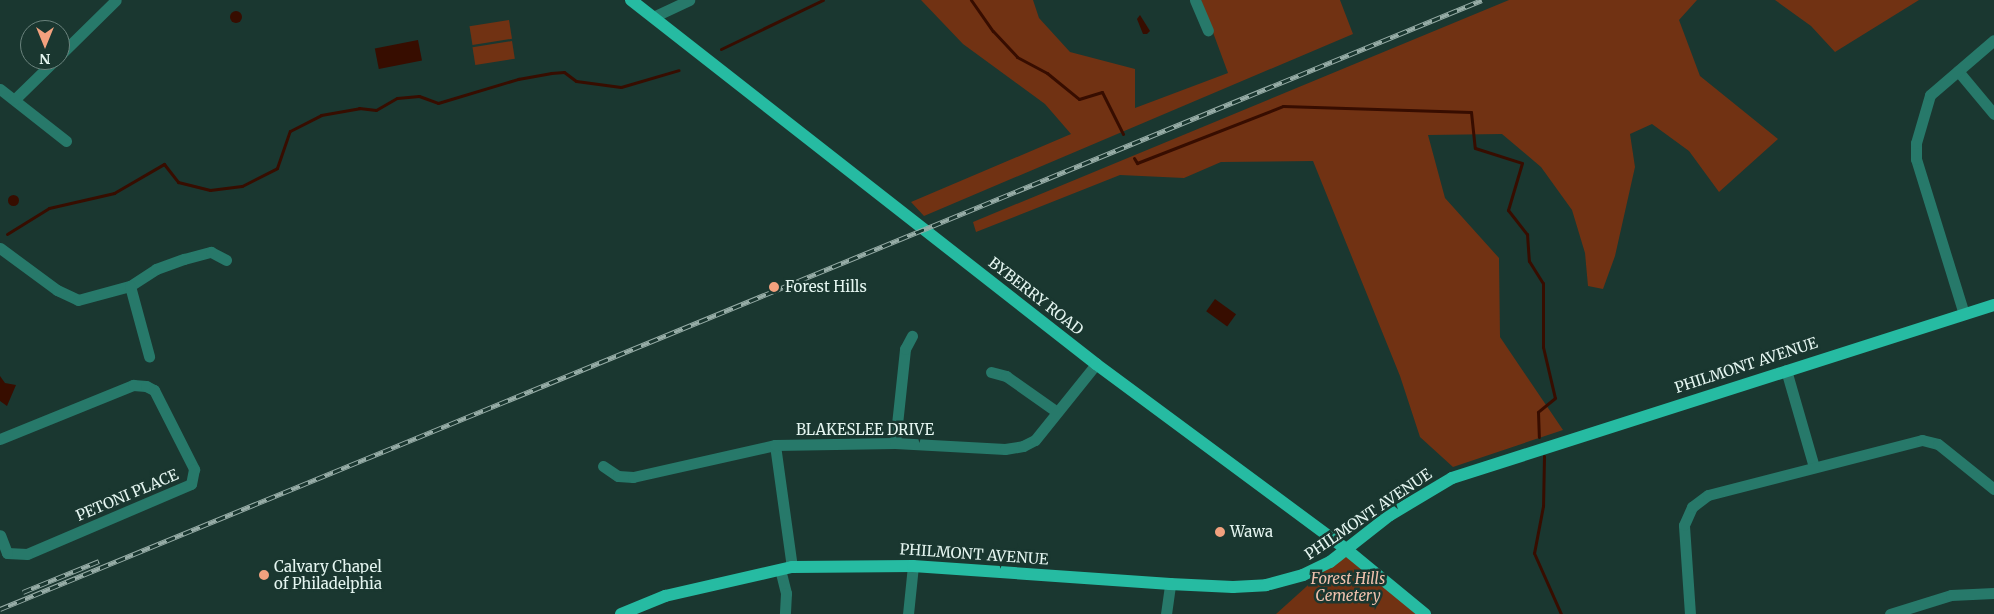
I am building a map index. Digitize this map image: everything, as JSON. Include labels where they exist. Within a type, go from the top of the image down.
[{"type":"main road","name":"BYBERRY ROAD","points":[[631,0],[1096,364],[1347,550],[1425,614]]},
{"type":"main road","name":"PHILMONT AVENUE","points":[[621,614],[666,596],[786,568],[913,566],[1170,584],[1233,587],[1266,585],[1316,570],[1347,550],[1390,515],[1452,478],[1994,305]]},
{"type":"street","points":[[70,45],[116,0]]},
{"type":"street","points":[[653,17],[689,0]]},
{"type":"street","points":[[1195,0],[1208,30]]},
{"type":"street","points":[[1964,314],[1916,158],[1916,143],[1930,95],[1994,40]]},
{"type":"street","points":[[15,99],[45,70]]},
{"type":"street","points":[[1958,71],[1994,114]]},
{"type":"street","points":[[0,89],[66,141]]},
{"type":"street","points":[[0,248],[56,290],[78,300],[130,286],[156,269],[184,259],[211,252],[226,260]]},
{"type":"street","points":[[130,286],[149,356]]},
{"type":"street","points":[[895,443],[906,349],[912,336]]},
{"type":"street","name":"BLAKESLEE DRIVE","points":[[604,466],[618,476],[633,477],[775,444],[895,443],[1006,449],[1023,446],[1035,440],[1096,364]]},
{"type":"street","points":[[1786,370],[1814,466]]},
{"type":"street","points":[[991,372],[1006,376],[1057,412]]},
{"type":"street","name":"PETONI PLACE","points":[[0,439],[133,385],[146,386],[154,390],[194,469],[191,484],[27,554],[7,553],[0,535]]},
{"type":"street","points":[[1690,614],[1683,535],[1692,507],[1708,495],[1814,466],[1922,440],[1938,444],[1994,489]]},
{"type":"street","points":[[775,444],[786,568],[785,614]]},
{"type":"street","points":[[908,614],[913,566]]},
{"type":"street","points":[[1166,614],[1170,584]]},
{"type":"street","points":[[1890,614],[1951,594],[1994,593]]},
{"type":"green space","points":[[921,0],[1033,0],[1039,18],[1070,52],[1135,69],[1135,108],[1228,73],[1201,0],[1340,0],[1353,34],[924,216],[911,202],[1071,134],[1045,104],[963,44]]},
{"type":"green space","points":[[1509,0],[1697,0],[1679,20],[1700,76],[1778,139],[1719,192],[1689,151],[1652,124],[1630,134],[1635,167],[1615,256],[1603,289],[1588,286],[1585,253],[1572,210],[1541,167],[1502,134],[1428,135],[1445,198],[1499,258],[1500,337],[1563,430],[1453,467],[1420,437],[1400,376],[1313,161],[1221,162],[1184,178],[1120,175],[976,232],[973,222]]},
{"type":"green space","points":[[1775,0],[1919,0],[1835,52],[1811,26]]},
{"type":"green space","points":[[509,20],[512,39],[472,45],[469,26]]},
{"type":"green space","points":[[512,41],[515,59],[475,65],[472,47]]},
{"type":"green space","name":"Forest Hills Cemetery","points":[[1347,550],[1425,614],[1276,614]]},
{"type":"shaded area","points":[[236,11],[242,17],[236,23],[230,17]]},
{"type":"shaded area","points":[[1140,15],[1150,31],[1147,34],[1143,34],[1137,19]]},
{"type":"shaded area","points":[[418,40],[422,61],[379,69],[375,48]]},
{"type":"shaded area","points":[[13,194],[19,200],[13,206],[7,200]]},
{"type":"shaded area","points":[[1215,299],[1236,314],[1227,326],[1206,311]]},
{"type":"shaded area","points":[[0,376],[5,383],[16,385],[7,406],[0,401]]},
{"type":"waterway","points":[[721,49],[823,0]]},
{"type":"waterway","points":[[971,0],[993,31],[1017,57],[1047,73],[1079,99],[1102,92],[1123,134]]},
{"type":"waterway","points":[[7,234],[49,208],[114,193],[164,164],[178,182],[210,190],[242,186],[277,168],[290,131],[321,115],[359,108],[376,110],[397,98],[419,96],[438,103],[518,79],[551,73],[564,72],[576,81],[621,87],[679,70]]},
{"type":"waterway","points":[[1134,158],[1137,163],[1283,106],[1471,112],[1475,148],[1522,163],[1508,210],[1527,234],[1529,261],[1543,283],[1543,347],[1555,398],[1538,412],[1539,437]]},
{"type":"waterway","points":[[1544,456],[1543,506],[1534,553],[1561,614]]},
{"type":"railway","points":[[0,609],[1482,0]]},
{"type":"railway","points":[[23,592],[99,561]]},
{"type":"place","name":"Forest Hills","points":[[774,287]]},
{"type":"place","name":"Wawa","points":[[1220,532]]},
{"type":"place","name":"Calvary Chapel of Philadelphia","points":[[264,575]]}]
